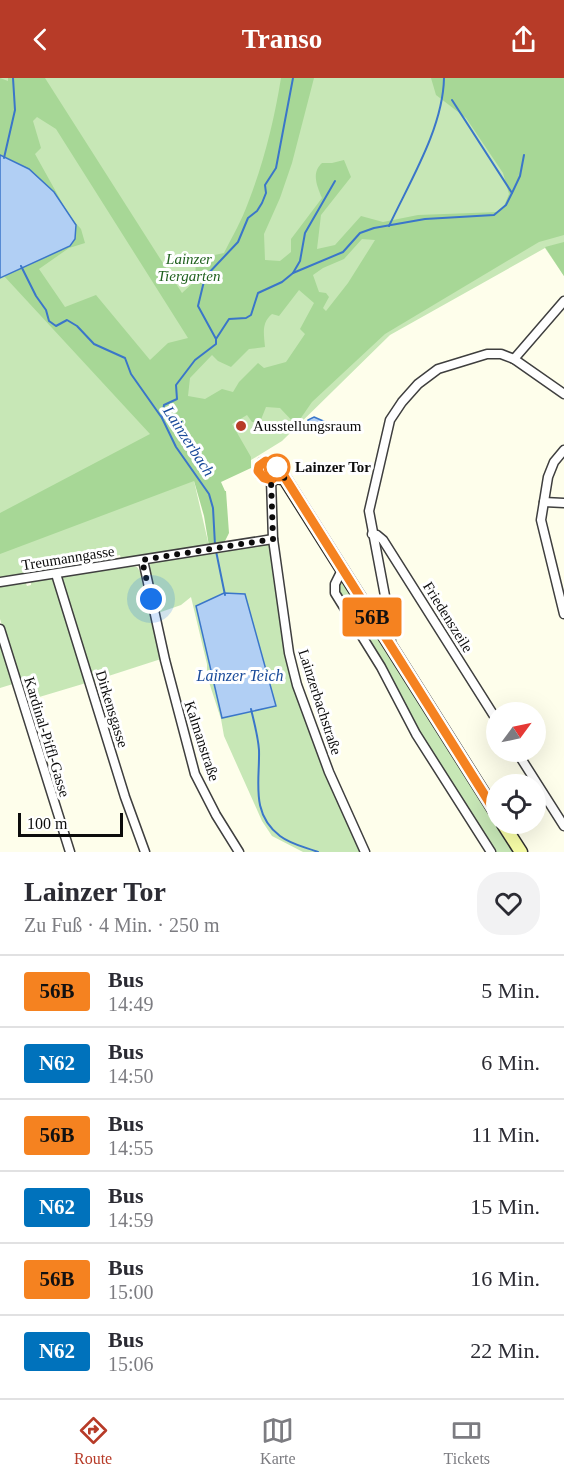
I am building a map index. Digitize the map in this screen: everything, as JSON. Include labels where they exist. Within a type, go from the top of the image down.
[{"type":"street","points":[[514,358],[564,301]]},
{"type":"street","points":[[390,645],[392,633],[369,511],[390,420],[402,402],[418,384],[438,369],[487,354],[501,354],[514,358],[564,394]]},
{"type":"street","points":[[564,450],[551,469],[541,520],[564,614]]},
{"type":"street","name":"Lainzerbachstraße","points":[[285,479],[277,466],[270,462],[262,462],[258,471],[260,475],[271,480],[273,543],[289,653],[297,685],[329,772],[365,852]]},
{"type":"street","points":[[271,480],[275,477],[285,479],[486,797]]},
{"type":"street","points":[[544,502],[564,503]]},
{"type":"street","name":"Friedenszeile","points":[[372,534],[383,540],[486,703]]},
{"type":"street","name":"Treumanngasse","points":[[0,582],[222,548],[273,543]]},
{"type":"street","name":"Kalmanstraße","points":[[142,560],[195,774],[216,815],[239,852]]},
{"type":"street","points":[[342,570],[334,584],[335,593],[381,667],[416,734],[491,852]]},
{"type":"street","name":"Dirkensgasse","points":[[56,574],[125,797],[145,852]]},
{"type":"street","name":"Kardinal-Piffl-Gasse","points":[[0,629],[70,852]]},
{"type":"street","points":[[523,762],[564,826]]},
{"type":"street","points":[[509,834],[521,852]]},
{"type":"green space","name":"Lainzer Tiergarten","points":[[0,78],[564,78],[564,276],[545,248],[390,335],[282,441],[251,460],[194,481],[209,546],[121,559],[120,555],[115,556],[115,560],[0,577]]},
{"type":"green space","points":[[0,78],[8,81],[8,78],[45,78],[182,293],[195,281],[196,259],[224,253],[243,216],[264,157],[281,78],[314,78],[292,163],[264,234],[265,260],[280,261],[291,252],[291,239],[322,198],[316,175],[322,163],[344,160],[351,177],[321,215],[317,249],[335,245],[361,216],[383,222],[418,215],[498,212],[504,206],[509,194],[503,173],[466,118],[436,95],[431,78],[564,78],[564,235],[539,242],[385,334],[312,402],[296,425],[280,408],[266,407],[260,422],[252,422],[247,415],[232,424],[251,457],[251,468],[221,482],[226,491],[229,533],[224,543],[209,546],[204,516],[194,481],[0,554],[0,513],[150,434],[4,276],[70,246],[76,225],[72,220],[81,229],[85,243],[69,248],[39,269],[65,307],[96,295],[150,360],[168,343],[188,338],[56,129],[37,117],[33,121],[41,148],[35,154],[67,211],[54,192],[29,169],[0,155]],"holes":[[[362,239],[375,240],[348,283],[326,311],[323,308],[329,297],[326,293],[319,292],[313,275],[344,259]],[[299,290],[314,303],[300,329],[305,334],[286,362],[264,368],[258,363],[239,382],[233,392],[222,389],[205,399],[188,396],[190,378],[212,355],[218,361],[231,367],[249,349],[265,347],[266,321],[272,314],[279,316]]]},
{"type":"green space","points":[[564,242],[564,276],[545,247]]},
{"type":"green space","points":[[268,544],[272,548],[284,637],[362,852],[303,852],[272,836],[262,821],[224,736],[207,676],[207,664],[191,597],[181,605],[158,613],[147,568],[152,562],[225,552],[225,550]],"holes":[[[196,606],[276,706],[222,718]]]},
{"type":"green space","points":[[137,567],[141,573],[161,659],[93,681],[61,580],[64,576]]},
{"type":"green space","points":[[51,578],[54,580],[86,683],[26,701],[0,619],[0,585],[25,581],[27,586],[31,585],[31,581]]},
{"type":"green space","points":[[345,584],[372,627],[370,629],[375,633],[486,808],[486,834],[503,834],[514,852],[494,852],[417,730],[337,591],[338,586]]},
{"type":"green space","points":[[0,642],[13,684],[0,688]]},
{"type":"water","points":[[0,155],[29,169],[54,192],[76,225],[75,239],[70,246],[0,278]]},
{"type":"water","points":[[314,417],[328,423],[327,427],[308,424],[308,420]]},
{"type":"water","name":"Lainzer Teich","points":[[224,593],[245,594],[276,706],[222,718],[196,606]]},
{"type":"waterway","points":[[4,158],[15,110],[13,78]]},
{"type":"waterway","points":[[162,418],[164,405],[177,399],[176,385],[195,360],[216,344],[216,339],[198,306],[205,277],[238,242],[248,218],[257,211],[262,203],[266,193],[265,185],[276,168],[293,78]]},
{"type":"waterway","points":[[389,226],[432,135],[438,116],[444,78]]},
{"type":"waterway","points":[[452,100],[512,193]]},
{"type":"waterway","points":[[216,339],[229,319],[246,318],[251,315],[258,293],[282,282],[293,273],[343,252],[360,233],[374,228],[425,219],[494,215],[506,205],[520,176],[524,155]]},
{"type":"waterway","points":[[293,273],[300,261],[305,233],[335,181]]},
{"type":"waterway","name":"Lainzerbach","points":[[21,266],[46,310],[49,321],[56,326],[67,320],[77,326],[94,344],[125,358],[131,374],[162,418],[176,447],[209,494],[213,508],[215,545]]},
{"type":"waterway","name":"Lainzerbach","points":[[216,551],[225,595]]},
{"type":"waterway","name":"Lainzerbach","points":[[251,709],[259,750],[258,785],[260,807],[264,817],[280,836],[294,844],[318,852]]},
{"type":"bus line","name":"56B","points":[[280,477],[271,480],[264,478],[258,471],[259,466],[266,461],[279,468],[486,797]]},
{"type":"place","name":"Ausstellungsraum","points":[[241,426]]},
{"type":"place","name":"Lainzer Tor","points":[[277,467]]},
{"type":"route","points":[[151,599],[142,560],[273,539],[271,480],[275,477],[285,479],[277,467]]}]
